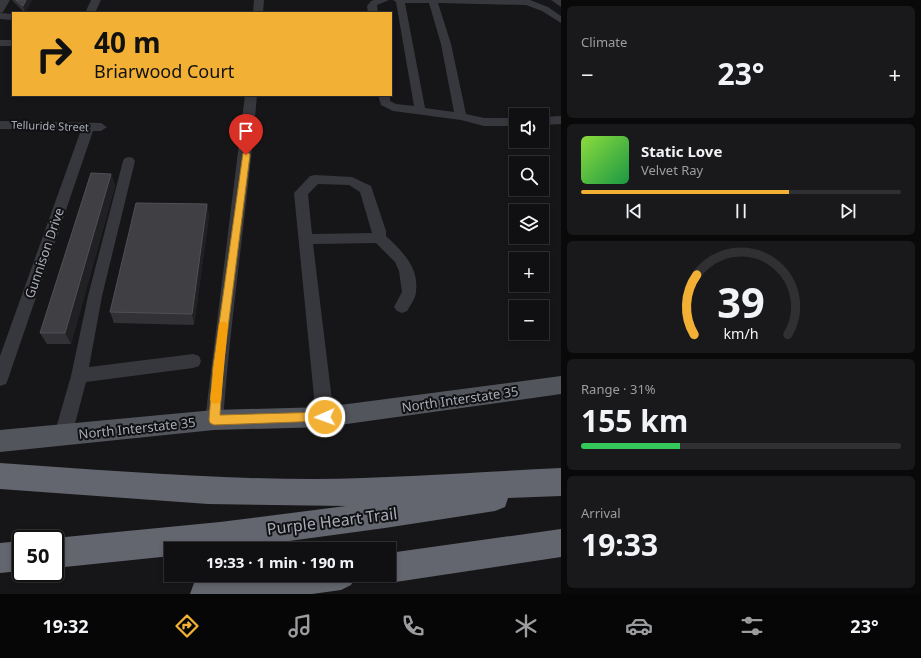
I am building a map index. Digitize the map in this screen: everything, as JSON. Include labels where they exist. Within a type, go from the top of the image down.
[{"type":"highway","points":[[0,476],[127,486],[278,492],[379,490],[561,482]]},
{"type":"highway","name":"Purple Heart Trail","points":[[64,552],[148,545],[380,516],[561,486]]},
{"type":"highway","points":[[396,567],[561,543]]},
{"type":"highway","points":[[0,558],[12,557]]},
{"type":"highway","points":[[205,594],[291,582]]},
{"type":"main road","name":"North Interstate 35","points":[[0,441],[214,420],[325,417],[561,385]]},
{"type":"street","points":[[0,10],[6,0]]},
{"type":"street","points":[[90,12],[96,0]]},
{"type":"street","points":[[258,12],[259,0]]},
{"type":"street","points":[[373,12],[372,6],[374,3],[384,0]]},
{"type":"street","points":[[420,110],[414,72],[399,0],[527,2],[545,8],[561,20]]},
{"type":"street","points":[[556,0],[561,4]]},
{"type":"street","points":[[433,1],[446,44],[461,116]]},
{"type":"street","points":[[0,16],[12,17]]},
{"type":"street","points":[[0,43],[12,43]]},
{"type":"street","points":[[214,420],[218,367],[248,140],[251,96]]},
{"type":"street","points":[[384,96],[385,102],[392,107],[461,116],[484,122],[509,122]]},
{"type":"street","points":[[549,121],[561,120]]},
{"type":"street","name":"Telluride Street","points":[[0,125],[95,127]]},
{"type":"street","name":"Gunnison Drive","points":[[0,379],[95,127]]},
{"type":"street","points":[[63,436],[79,376],[95,296],[129,161]]},
{"type":"street","points":[[325,417],[301,193],[315,179],[352,181],[366,189],[379,231],[379,238]]},
{"type":"street","points":[[306,239],[379,238],[401,259],[406,272],[409,292],[402,307]]},
{"type":"street","points":[[79,376],[193,360]]},
{"type":"building","points":[[16,0],[26,0],[23,6]]},
{"type":"building","points":[[91,173],[111,174],[65,333],[40,333]]},
{"type":"building","points":[[136,203],[207,204],[192,314],[110,312]]},
{"type":"slow traffic","points":[[215,400],[224,324]]},
{"type":"route","points":[[246,155],[218,367],[214,420],[325,417]]}]
